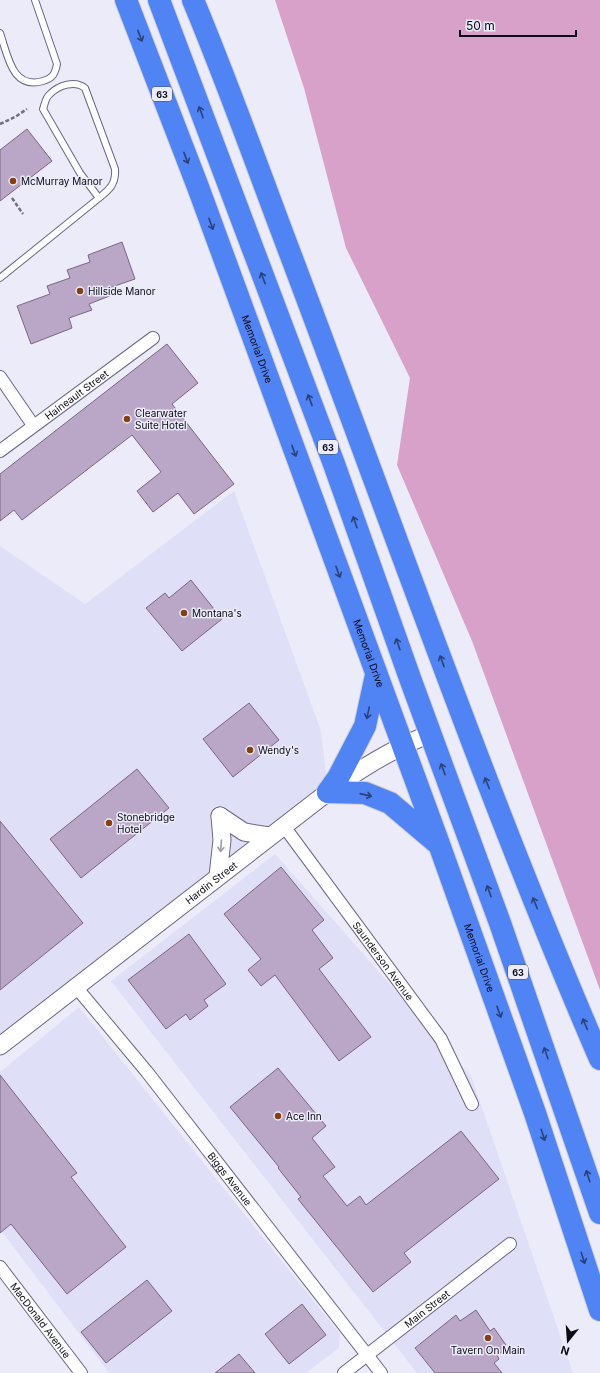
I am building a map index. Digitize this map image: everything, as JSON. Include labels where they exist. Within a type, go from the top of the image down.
[{"type":"highway","name":"Memorial Drive","points":[[126,0],[198,187],[439,844],[535,1113],[600,1310]]},
{"type":"highway","name":"63","points":[[159,0],[334,464],[430,734],[500,922],[600,1213]]},
{"type":"highway","points":[[193,0],[212,44],[481,767],[600,1060]]},
{"type":"highway","points":[[328,792],[338,778],[365,726],[376,675]]},
{"type":"highway","points":[[328,792],[365,793],[390,803],[439,844]]},
{"type":"main road","name":"Hardin Street","points":[[0,1046],[283,825],[328,792],[363,767],[402,744],[430,734]]},
{"type":"main road","points":[[218,876],[222,840],[220,816],[244,832],[269,836]]},
{"type":"street","name":"Haineault Street","points":[[0,451],[33,425],[153,338]]},
{"type":"street","points":[[0,378],[33,425]]},
{"type":"street","name":"Saunderson Avenue","points":[[283,825],[441,1039],[472,1104]]},
{"type":"street","name":"Biggs Avenue","points":[[76,986],[147,1072],[381,1373]]},
{"type":"street","name":"Main Street","points":[[344,1373],[510,1244]]},
{"type":"street","name":"MacDonald Avenue","points":[[0,1267],[81,1373]]},
{"type":"lane","points":[[0,33],[16,74],[25,82],[33,84],[51,79],[56,73],[57,64],[35,0]]},
{"type":"lane","points":[[0,278],[99,198],[111,188],[115,179],[115,169],[85,88],[79,83],[72,82],[50,93],[43,109],[80,173],[99,198]]},
{"type":"path","points":[[0,124],[15,117],[27,108]]},
{"type":"path","points":[[12,198],[23,214]]},
{"type":"shaded area","points":[[275,0],[600,0],[600,990],[472,641],[397,465],[410,378],[346,248],[304,88]]},
{"type":"shaded area","points":[[234,491],[321,731],[328,792],[0,1046],[0,546],[85,604]]},
{"type":"shaded area","points":[[275,854],[471,1076],[573,1373],[417,1373],[111,981]]},
{"type":"shaded area","points":[[79,1007],[340,1334],[339,1348],[306,1373],[109,1373],[0,1229],[0,1072]]},
{"type":"building","name":"McMurray Manor","points":[[27,129],[52,161],[0,201],[0,150]]},
{"type":"building","name":"Hillside Manor","points":[[122,242],[135,279],[109,288],[112,295],[89,304],[92,310],[69,318],[72,328],[31,344],[17,306],[50,294],[47,286],[70,278],[67,270],[90,262],[88,255]]},
{"type":"building","name":"Clearwater Suite Hotel","points":[[167,344],[198,383],[172,404],[234,484],[194,514],[178,493],[153,512],[137,491],[161,472],[132,435],[22,520],[14,510],[0,521],[0,474]]},
{"type":"building","name":"Montana's","points":[[191,580],[222,619],[182,651],[146,608],[165,593],[169,598]]},
{"type":"building","points":[[249,703],[279,740],[233,777],[203,739]]},
{"type":"building","name":"Stonebridge Hotel","points":[[137,769],[169,808],[81,878],[50,839]]},
{"type":"building","points":[[0,821],[83,923],[0,990]]},
{"type":"building","points":[[281,867],[324,920],[312,930],[333,958],[319,969],[371,1037],[339,1061],[275,975],[261,986],[248,970],[261,959],[224,914]]},
{"type":"building","points":[[189,934],[226,984],[204,1000],[208,1006],[190,1020],[186,1014],[166,1029],[128,980]]},
{"type":"building","points":[[278,1068],[326,1126],[312,1138],[335,1167],[323,1176],[347,1206],[360,1196],[366,1205],[461,1131],[499,1179],[404,1253],[411,1262],[373,1292],[298,1199],[301,1197],[278,1168],[279,1167],[230,1107]]},
{"type":"building","points":[[0,1075],[77,1173],[71,1177],[126,1247],[67,1294],[11,1224],[0,1233]]},
{"type":"building","points":[[147,1280],[172,1311],[106,1363],[81,1332]]},
{"type":"building","points":[[302,1304],[326,1335],[289,1364],[265,1334]]},
{"type":"building","points":[[476,1310],[490,1331],[494,1328],[506,1345],[503,1347],[505,1350],[497,1355],[499,1359],[494,1363],[502,1373],[435,1373],[415,1348],[456,1315],[460,1321]]},
{"type":"building","points":[[239,1354],[255,1373],[215,1373]]},
{"type":"place","name":"McMurray Manor","points":[[13,181]]},
{"type":"place","name":"Hillside Manor","points":[[80,291]]},
{"type":"place","name":"Clearwater Suite Hotel","points":[[127,419]]},
{"type":"place","name":"Montana's","points":[[184,613]]},
{"type":"place","name":"Wendy's","points":[[250,750]]},
{"type":"place","name":"Stonebridge Hotel","points":[[109,823]]},
{"type":"place","name":"Ace Inn","points":[[278,1116]]},
{"type":"place","name":"Tavern On Main","points":[[488,1338]]}]
